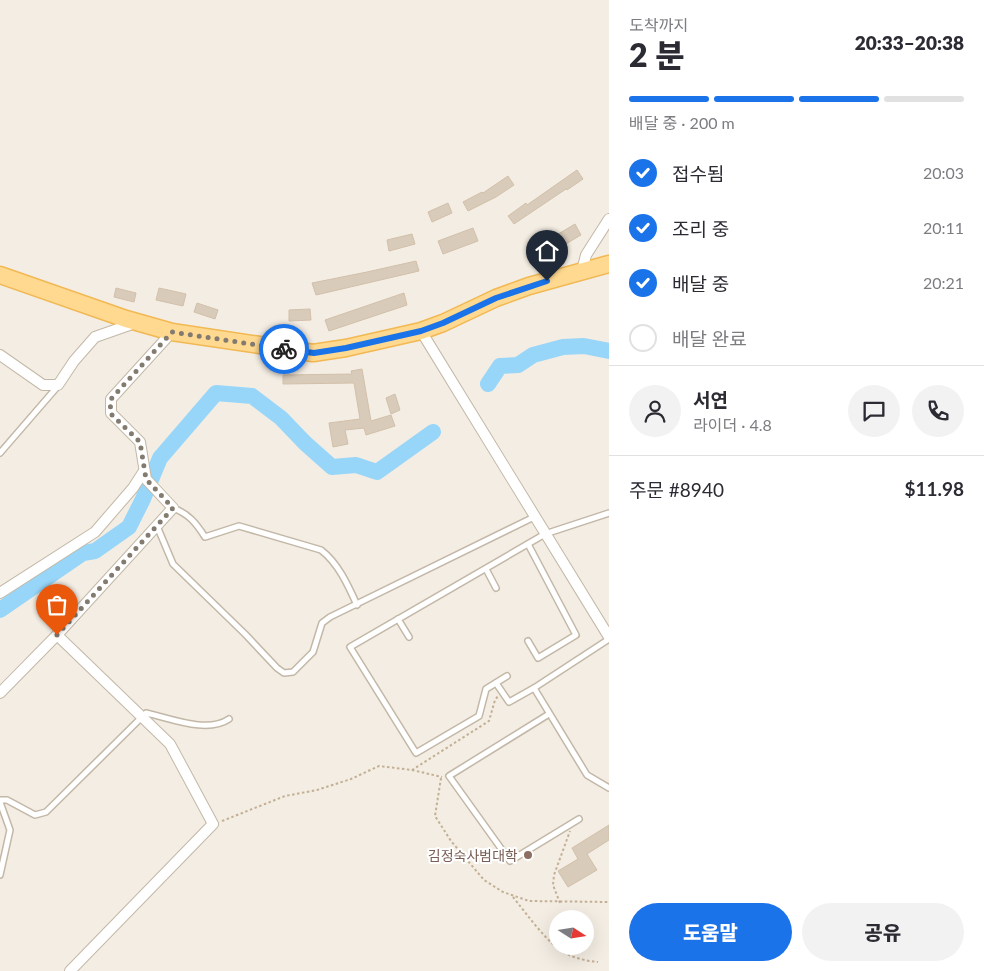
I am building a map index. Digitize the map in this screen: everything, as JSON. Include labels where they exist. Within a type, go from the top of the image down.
[{"type":"main road","points":[[0,275],[172,332],[314,353],[346,348],[421,331],[443,323],[496,298],[609,264]]},
{"type":"street","points":[[582,271],[586,254],[609,219]]},
{"type":"street","points":[[0,354],[44,384],[58,385],[74,361],[95,337],[138,322]]},
{"type":"street","points":[[421,331],[609,638]]},
{"type":"street","points":[[0,693],[57,635],[173,508],[145,475],[140,442],[110,413],[111,399],[172,332]]},
{"type":"street","points":[[0,593],[94,532],[145,475]]},
{"type":"street","points":[[57,635],[170,744],[213,824],[70,971]]},
{"type":"lane","points":[[0,453],[58,385]]},
{"type":"lane","points":[[173,508],[183,512],[196,522],[205,537],[239,526],[321,550],[330,557],[357,604]]},
{"type":"lane","points":[[506,676],[486,689],[479,716],[416,753],[350,647],[545,534],[609,513]]},
{"type":"lane","points":[[157,526],[173,564],[284,673],[293,672],[312,652],[322,623],[534,517]]},
{"type":"lane","points":[[528,544],[576,635],[538,658],[528,641]]},
{"type":"lane","points":[[486,568],[496,588]]},
{"type":"lane","points":[[398,619],[408,637]]},
{"type":"lane","points":[[496,683],[509,702],[534,688],[609,638]]},
{"type":"lane","points":[[534,688],[587,775],[609,788]]},
{"type":"lane","points":[[0,875],[10,830],[0,801],[6,800],[35,815],[46,812],[146,713],[197,725],[222,724],[229,719]]},
{"type":"lane","points":[[549,714],[448,776],[510,862],[579,819]]},
{"type":"path","points":[[412,770],[489,721],[495,700],[502,692]]},
{"type":"path","points":[[213,824],[285,796],[317,790],[351,779],[379,766],[412,770],[442,777],[448,776]]},
{"type":"path","points":[[442,777],[435,816],[451,841],[484,880],[503,892],[529,901],[609,902]]},
{"type":"path","points":[[560,902],[553,885],[554,875],[570,835],[572,824]]},
{"type":"path","points":[[512,895],[548,938],[566,954],[583,960],[598,962]]},
{"type":"building","points":[[577,170],[583,179],[514,224],[508,216]]},
{"type":"building","points":[[508,176],[514,185],[496,197],[468,211],[463,202],[483,193]]},
{"type":"building","points":[[448,203],[452,213],[432,222],[428,212]]},
{"type":"building","points":[[575,224],[581,235],[539,260],[533,249]]},
{"type":"building","points":[[473,228],[478,241],[443,254],[438,241]]},
{"type":"building","points":[[412,234],[415,244],[389,251],[387,240]]},
{"type":"building","points":[[416,261],[419,271],[316,295],[312,283],[367,272]]},
{"type":"building","points":[[116,288],[136,293],[134,302],[114,297]]},
{"type":"building","points":[[159,288],[186,294],[183,306],[156,300]]},
{"type":"building","points":[[404,293],[407,305],[329,331],[325,320]]},
{"type":"building","points":[[197,303],[218,310],[215,319],[194,312]]},
{"type":"building","points":[[310,309],[311,320],[289,321],[289,310]]},
{"type":"building","points":[[362,369],[371,421],[391,415],[395,426],[366,435],[364,428],[345,430],[348,444],[333,447],[329,423],[360,419],[354,383],[283,384],[283,375],[352,374],[351,371]]},
{"type":"building","points":[[395,394],[400,410],[391,414],[386,398]]},
{"type":"building","points":[[609,825],[609,840],[587,854],[597,870],[568,887],[558,871],[578,859],[572,848]]},
{"type":"waterway","points":[[488,384],[500,366],[518,365],[533,355],[563,347],[584,346],[609,351]]},
{"type":"waterway","points":[[0,610],[83,553],[95,551],[129,527],[160,458],[216,393],[252,396],[281,418],[332,467],[356,465],[377,472],[433,432]]},
{"type":"way so far","points":[[57,635],[173,508],[146,479],[140,442],[110,413],[111,399],[172,332],[284,349]]},
{"type":"place","name":"김정숙사범대학","points":[[528,855]]},
{"type":"route","points":[[284,349],[314,353],[346,348],[421,331],[443,323],[496,298],[547,281]]}]
